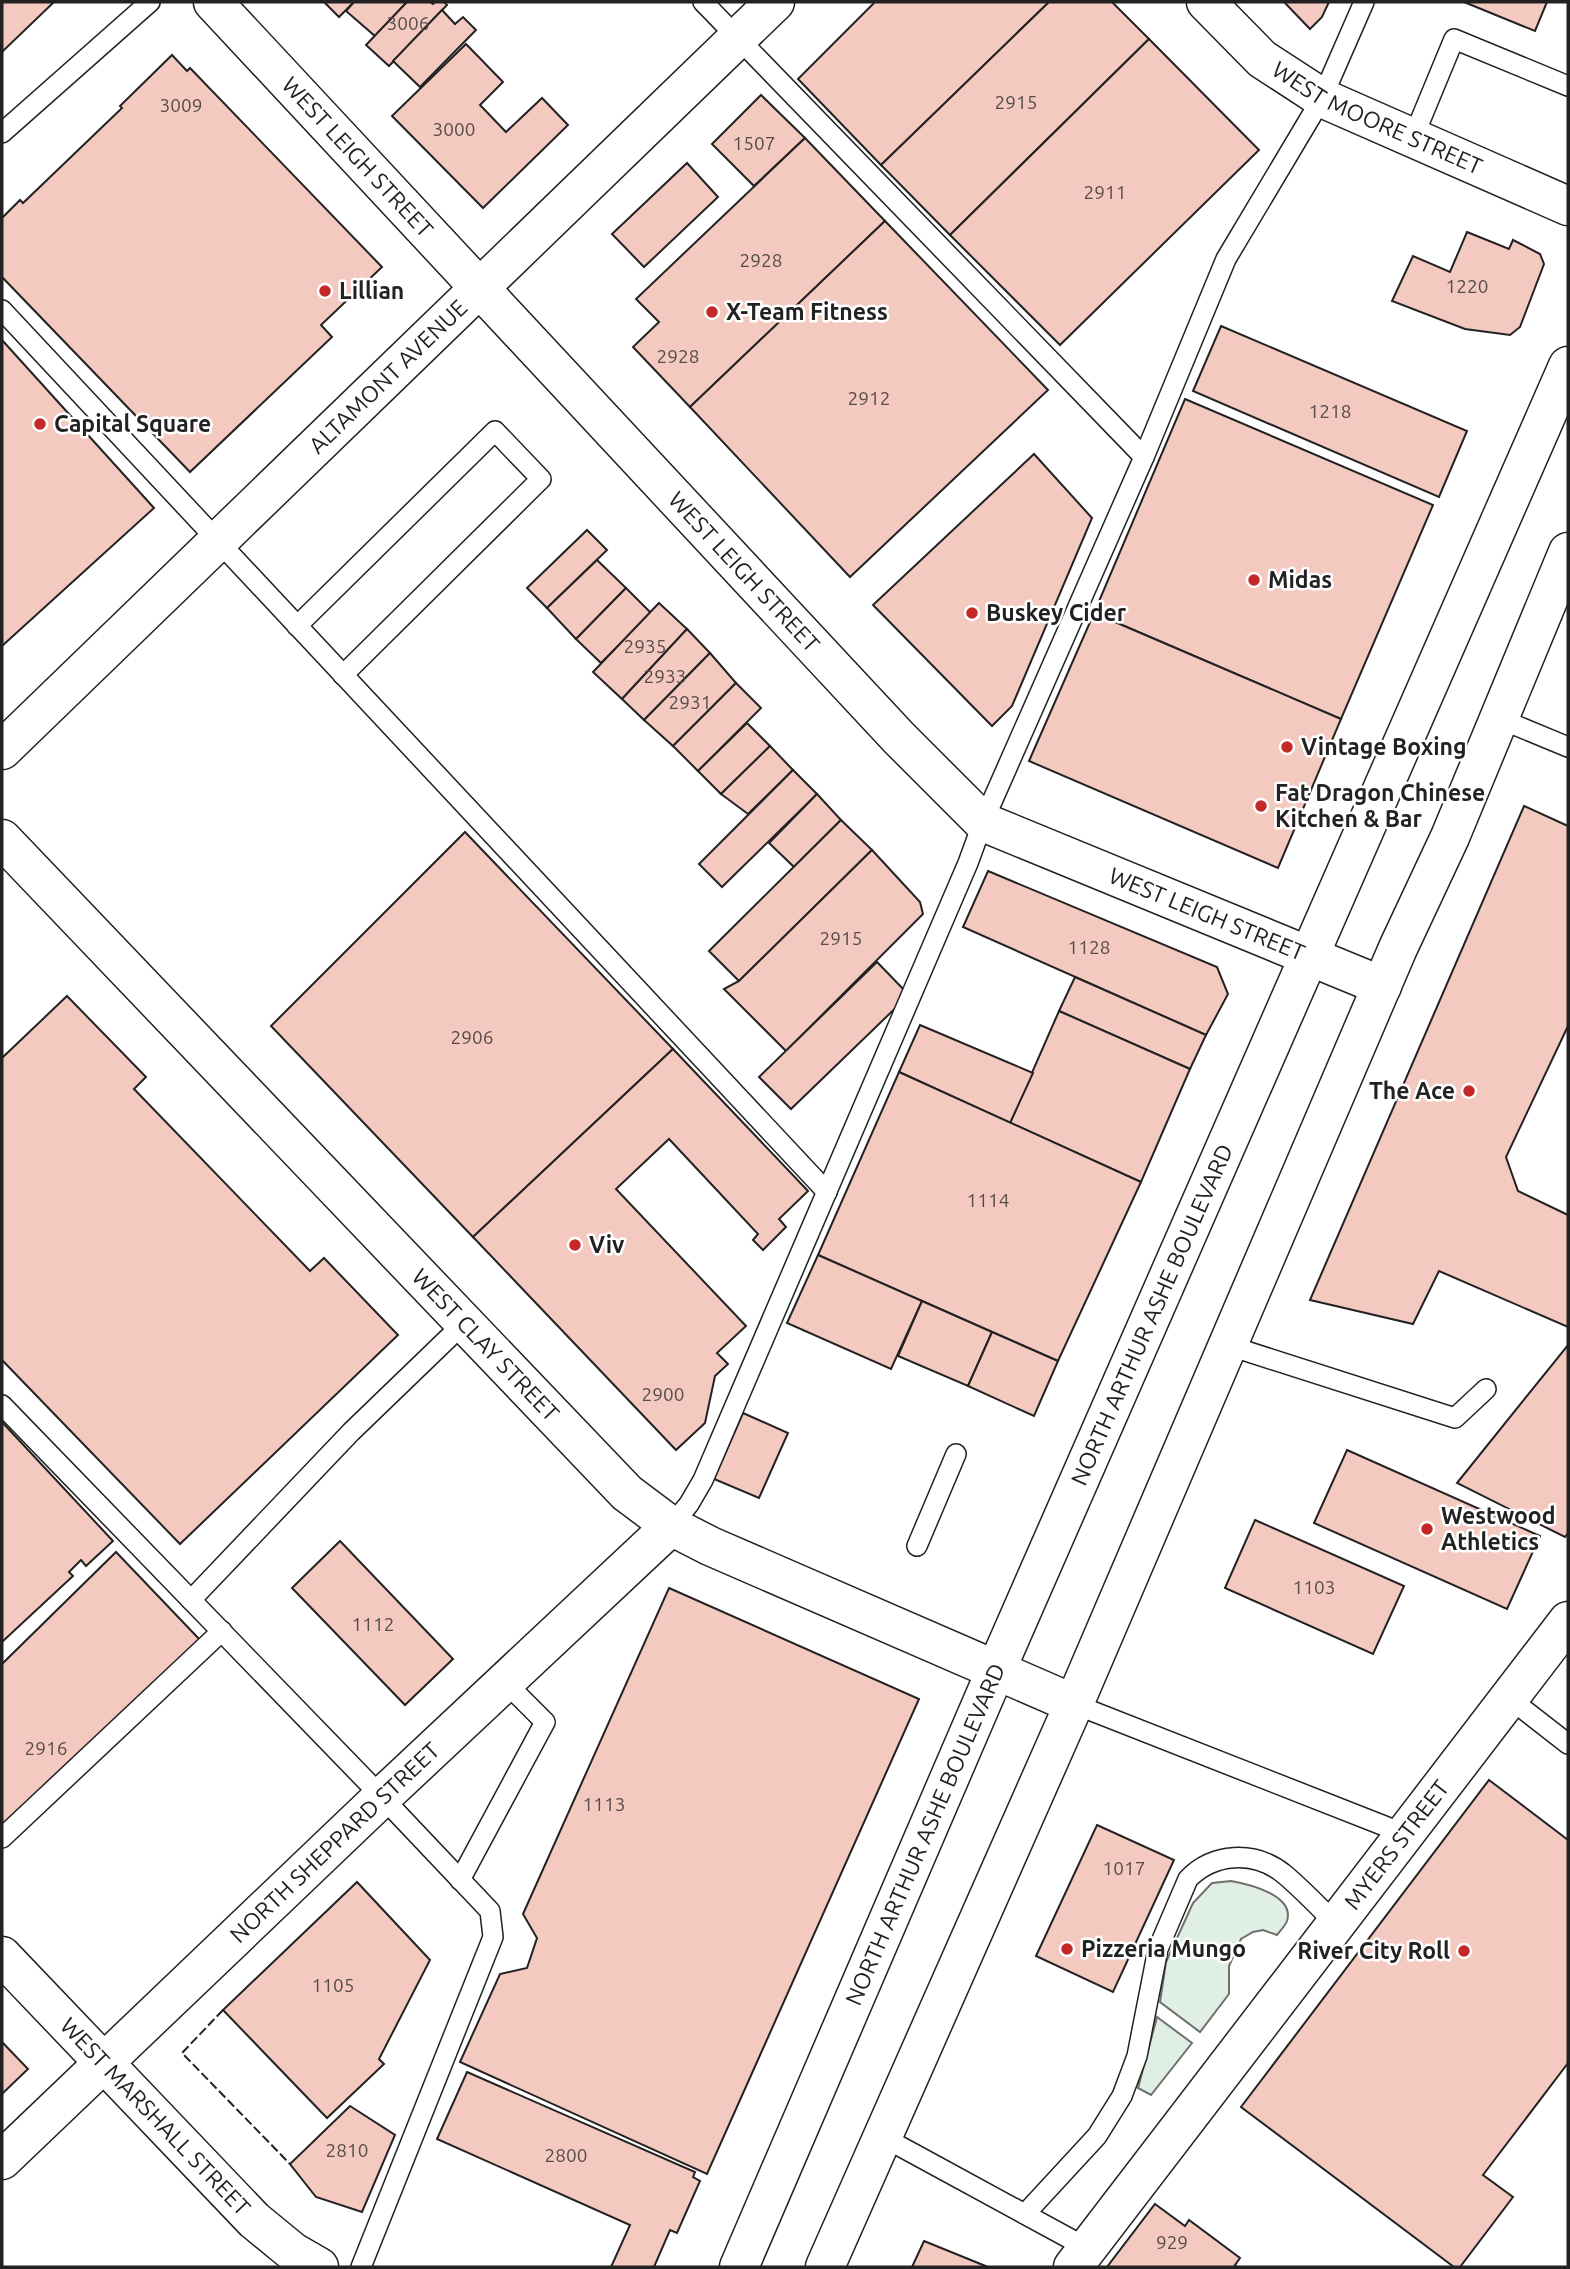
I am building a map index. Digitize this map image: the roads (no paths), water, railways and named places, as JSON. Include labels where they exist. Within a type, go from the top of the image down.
[{"type":"street","name":"WEST LEIGH STREET","points":[[213,2],[899,738],[984,822],[1382,986]]},
{"type":"street","name":"ALTAMONT AVENUE","points":[[2,750],[775,2]]},
{"type":"street","name":"WEST MOORE STREET","points":[[1206,2],[1262,59],[1321,98],[1568,206]]},
{"type":"street","name":"NORTH ARTHUR ASHE BOULEVARD","points":[[738,2267],[996,1670],[1568,366]]},
{"type":"street","points":[[825,2267],[1074,1704],[1382,986],[1450,837],[1568,552]]},
{"type":"street","name":"WEST CLAY STREET","points":[[2,839],[627,1493],[671,1526],[710,1546],[1074,1704]]},
{"type":"street","name":"NORTH SHEPPARD STREET","points":[[2,2160],[671,1526]]},
{"type":"street","name":"MYERS STREET","points":[[1080,2258],[1568,1621]]},
{"type":"street","name":"WEST MARSHALL STREET","points":[[2,1956],[254,2220],[293,2252],[319,2267]]},
{"type":"lane","points":[[2,133],[150,2]]},
{"type":"lane","points":[[703,2],[1144,457]]},
{"type":"lane","points":[[671,1526],[689,1504],[703,1480],[984,822],[1144,457],[1226,259],[1321,98],[1364,2]]},
{"type":"lane","points":[[1413,138],[1454,39],[1568,86]]},
{"type":"lane","points":[[2,310],[827,1192]]},
{"type":"lane","points":[[298,626],[495,431],[541,479],[343,675]]},
{"type":"lane","points":[[1498,718],[1568,747]]},
{"type":"lane","points":[[191,1600],[351,1432],[464,1323]]},
{"type":"lane","points":[[1227,1345],[1455,1418],[1486,1389]]},
{"type":"lane","points":[[2,1405],[490,1912],[494,1937],[361,2267]]},
{"type":"lane","points":[[917,1546],[956,1454]]},
{"type":"lane","points":[[2,1838],[222,1631]]},
{"type":"lane","points":[[460,1880],[544,1722],[505,1682]]},
{"type":"lane","points":[[1509,1698],[1568,1744]]},
{"type":"lane","points":[[1074,1704],[1405,1834]]},
{"type":"lane","points":[[1025,2214],[1097,2136],[1122,2096],[1137,2056],[1158,1949],[1188,1879],[1196,1871],[1208,1863],[1227,1858],[1247,1858],[1265,1864],[1282,1872],[1336,1924]]},
{"type":"lane","points":[[883,2137],[1025,2214],[1080,2258]]},
{"type":"place","name":"Lillian","points":[[325,291]]},
{"type":"place","name":"X-Team Fitness","points":[[712,312]]},
{"type":"place","name":"Capital Square","points":[[40,424]]},
{"type":"place","name":"Midas","points":[[1254,580]]},
{"type":"place","name":"Buskey Cider","points":[[972,613]]},
{"type":"place","name":"Vintage Boxing","points":[[1287,747]]},
{"type":"place","name":"Fat Dragon Chinese Kitchen & Bar","points":[[1261,806]]},
{"type":"place","name":"The Ace","points":[[1469,1091]]},
{"type":"place","name":"Viv","points":[[575,1245]]},
{"type":"place","name":"Westwood Athletics","points":[[1427,1529]]},
{"type":"place","name":"Pizzeria Mungo","points":[[1067,1949]]},
{"type":"place","name":"River City Roll","points":[[1464,1951]]}]
